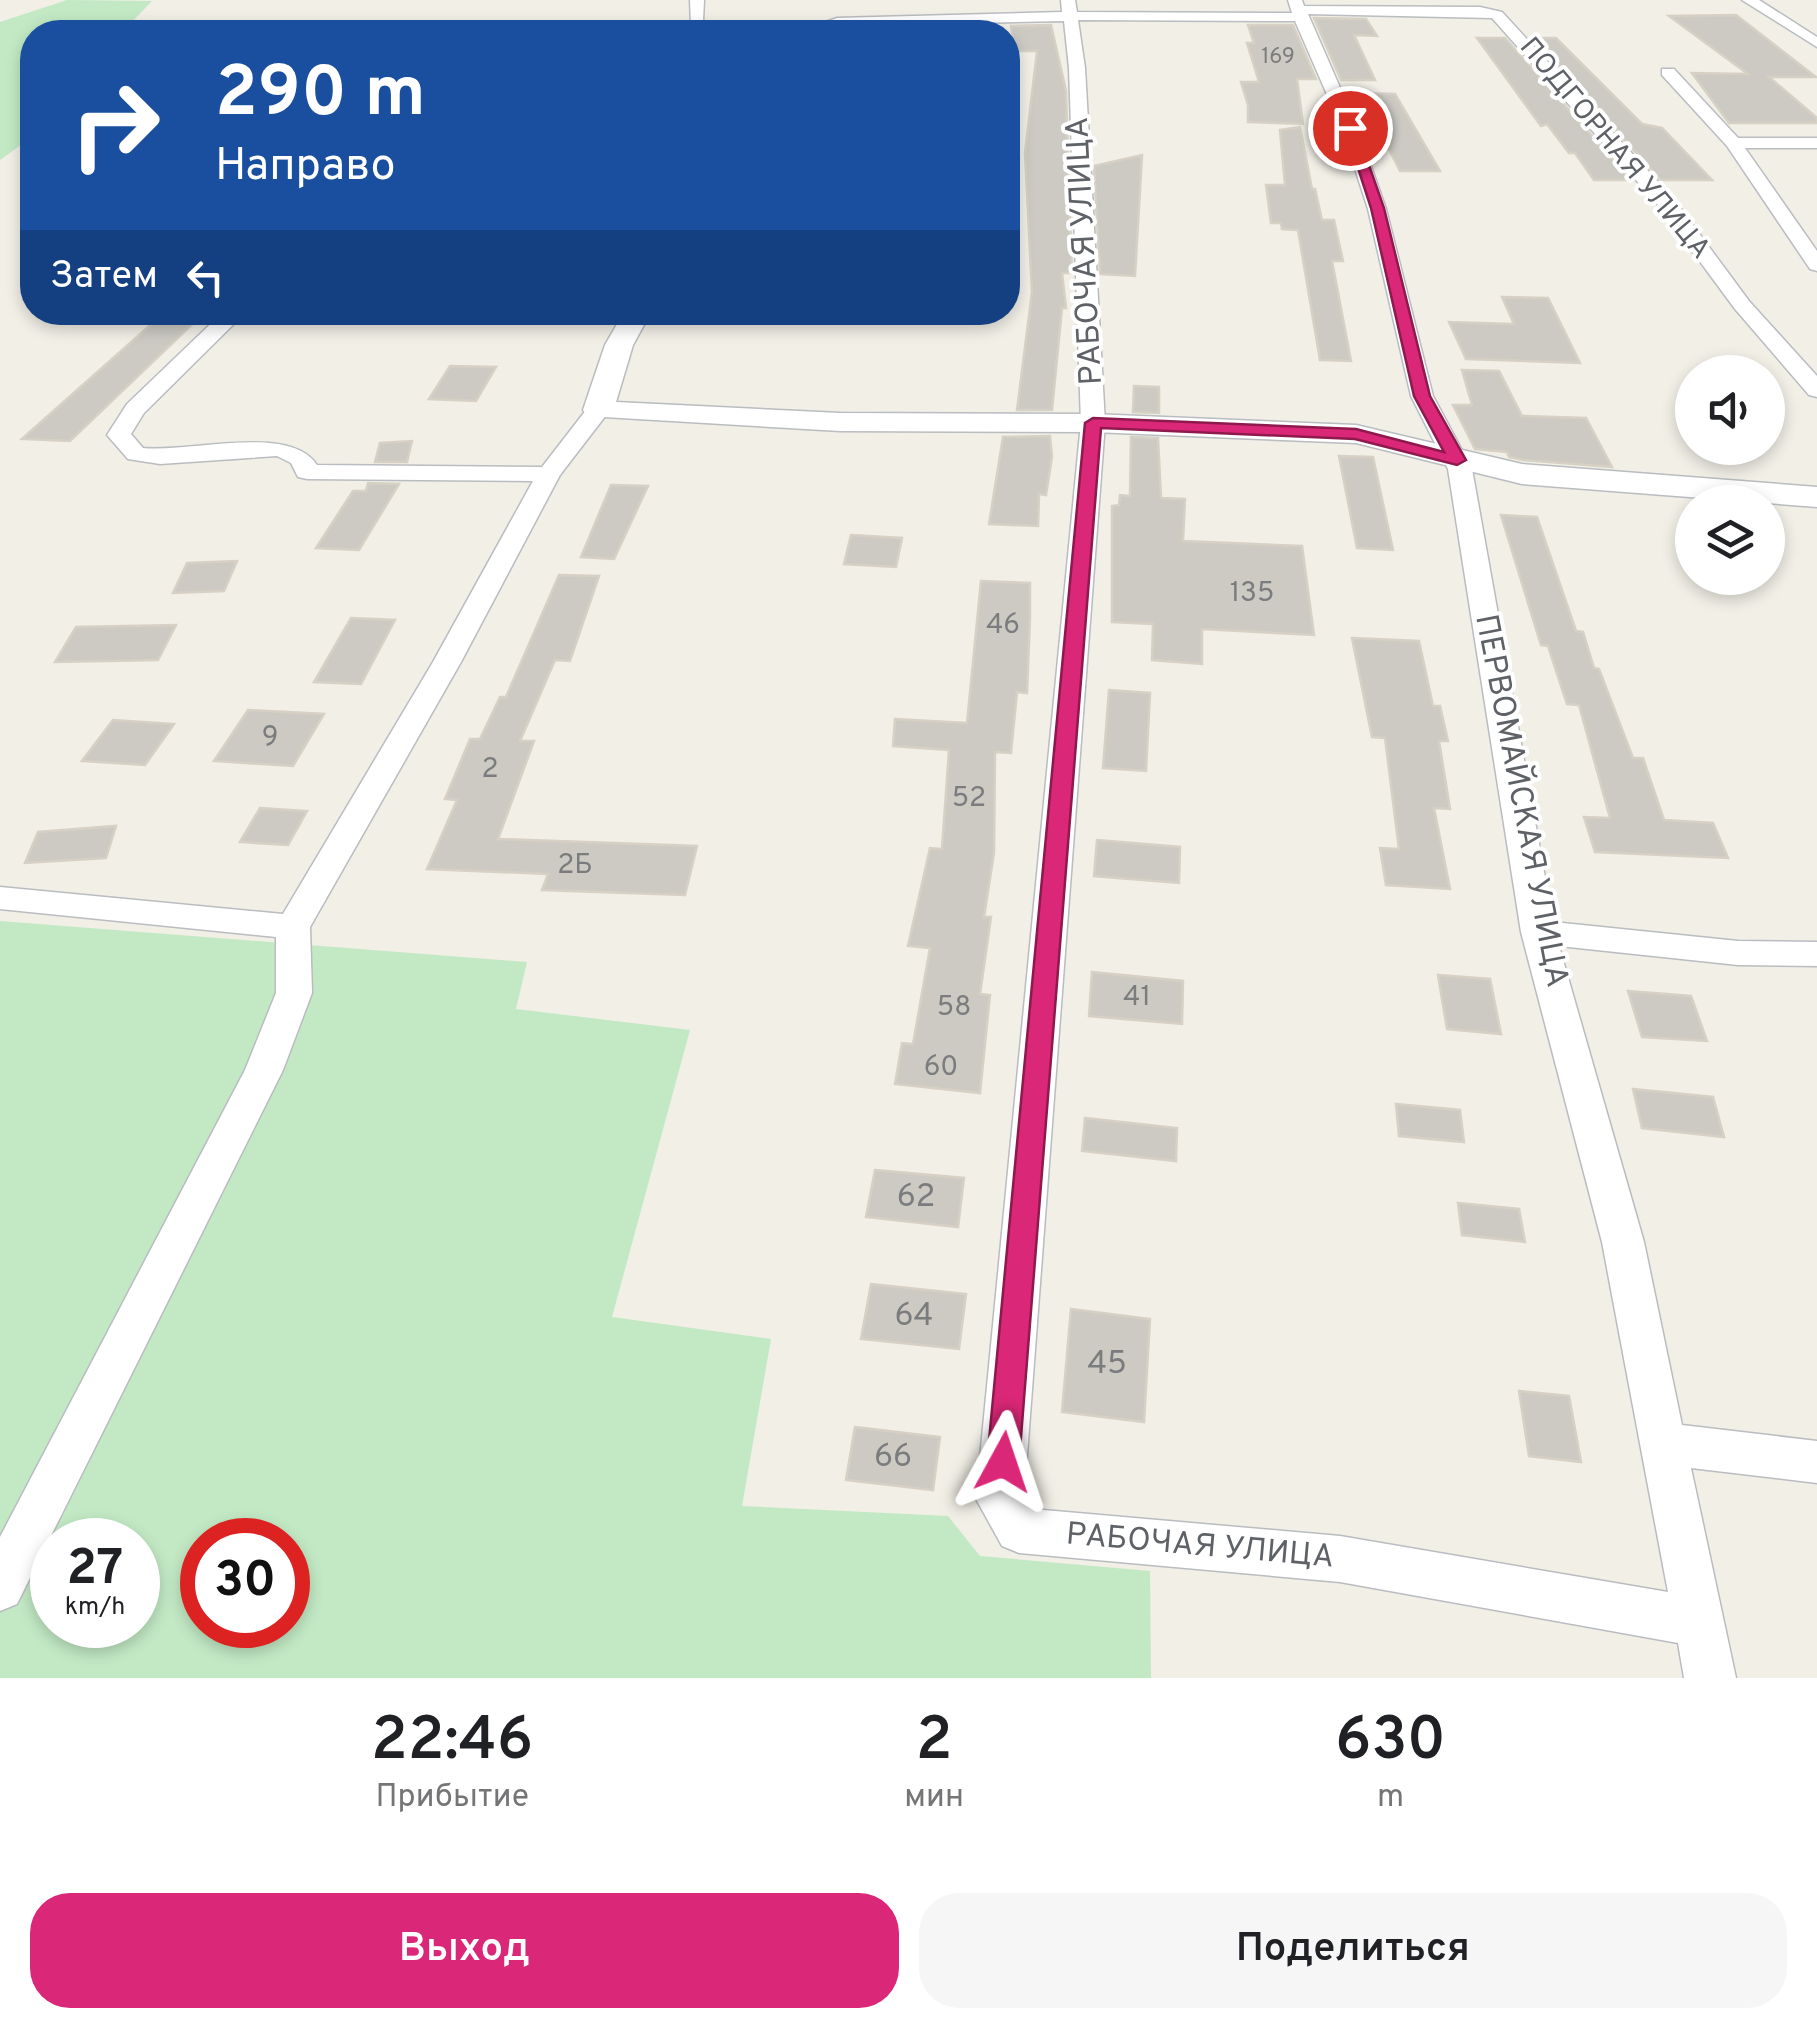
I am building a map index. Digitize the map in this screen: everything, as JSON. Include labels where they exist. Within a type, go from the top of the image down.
[{"type":"street","points":[[1749,0],[1817,43]]},
{"type":"street","name":"ПОДГОРНАЯ УЛИЦА","points":[[870,20],[1070,8],[1480,10],[1498,15],[1666,202],[1742,304],[1817,390]]},
{"type":"street","name":"РАБОЧАЯ УЛИЦА","points":[[1070,8],[1080,106],[1093,423],[1000,1500],[1020,1530],[1340,1559],[1700,1622]]},
{"type":"street","name":"ПЕРВОМАЙСКАЯ УЛИЦА","points":[[1299,9],[1350,128],[1377,208],[1422,396],[1457,460],[1538,932],[1623,1242],[1710,1678]]},
{"type":"street","points":[[1668,72],[1734,144],[1817,265]]},
{"type":"street","points":[[1734,144],[1817,143]]},
{"type":"street","points":[[223,325],[136,409],[119,435],[136,454],[277,450],[295,453],[304,462],[306,472],[549,474]]},
{"type":"street","points":[[0,1587],[264,1070],[294,993],[293,927],[447,662],[549,474],[598,410],[619,345],[631,325]]},
{"type":"street","points":[[598,410],[840,422],[1093,423],[1356,434],[1522,474],[1817,497]]},
{"type":"street","points":[[0,898],[293,927]]},
{"type":"street","points":[[1538,932],[1738,953],[1817,954]]},
{"type":"street","points":[[1663,1444],[1817,1462]]},
{"type":"green space","points":[[67,0],[152,1],[134,20],[20,20],[20,146],[0,160],[0,22]]},
{"type":"green space","points":[[0,921],[527,962],[516,1009],[690,1030],[612,1317],[771,1339],[742,1506],[948,1516],[980,1556],[1150,1571],[1151,1678],[0,1678]]},
{"type":"building","points":[[1736,15],[1816,77],[1769,77],[1817,118],[1817,123],[1729,123],[1692,73],[1748,74],[1669,16]]},
{"type":"building","points":[[1314,18],[1366,19],[1377,36],[1354,35],[1375,80],[1341,80]]},
{"type":"building","points":[[1051,25],[1066,91],[1072,273],[1062,273],[1066,308],[1062,308],[1052,410],[1017,410],[1032,292],[1025,153],[1037,51],[1020,51],[1020,26]]},
{"type":"building","points":[[1248,25],[1293,25],[1316,79],[1297,79],[1303,124],[1248,122],[1241,82],[1259,82],[1247,43],[1254,43]]},
{"type":"building","points":[[1477,38],[1505,38],[1631,180],[1594,180],[1547,124],[1541,126]]},
{"type":"building","points":[[1531,38],[1556,38],[1642,124],[1662,128],[1712,180],[1661,180]]},
{"type":"building","points":[[1353,93],[1395,94],[1440,171],[1400,171],[1376,124],[1368,124]]},
{"type":"building","points":[[1300,127],[1312,189],[1322,220],[1334,220],[1343,261],[1332,261],[1351,361],[1320,360],[1298,230],[1282,229],[1281,223],[1271,223],[1266,185],[1285,185],[1280,130]]},
{"type":"building","points":[[1142,155],[1135,276],[1100,274],[1094,166]]},
{"type":"building","points":[[1502,297],[1548,298],[1580,363],[1466,359],[1449,322],[1514,324]]},
{"type":"building","points":[[150,325],[191,325],[70,441],[22,439]]},
{"type":"building","points":[[450,366],[496,367],[476,401],[429,399]]},
{"type":"building","points":[[1462,370],[1499,371],[1522,416],[1586,418],[1612,467],[1523,460],[1509,457],[1507,452],[1475,449],[1453,405],[1472,405]]},
{"type":"building","points":[[1134,386],[1159,387],[1159,413],[1133,412]]},
{"type":"building","points":[[1050,436],[1052,457],[1046,495],[1039,494],[1038,526],[989,524],[1003,437]]},
{"type":"building","points":[[1131,437],[1158,438],[1161,498],[1185,499],[1183,541],[1302,546],[1314,635],[1202,629],[1202,664],[1152,660],[1153,624],[1112,622],[1112,506],[1119,505],[1120,495],[1130,496]]},
{"type":"building","points":[[412,441],[407,462],[375,462],[380,443]]},
{"type":"building","points":[[1339,456],[1373,457],[1393,550],[1357,548]]},
{"type":"building","points":[[368,483],[399,484],[359,550],[316,548],[353,491],[366,491]]},
{"type":"building","points":[[611,485],[648,486],[614,559],[581,557]]},
{"type":"building","points":[[1501,515],[1537,517],[1576,631],[1583,632],[1594,668],[1599,669],[1633,758],[1643,758],[1664,820],[1713,823],[1728,858],[1595,852],[1584,817],[1610,818],[1579,705],[1567,704],[1548,646],[1541,645]]},
{"type":"building","points":[[851,535],[902,538],[896,567],[844,564]]},
{"type":"building","points":[[237,561],[224,591],[173,593],[187,563]]},
{"type":"building","points":[[559,575],[599,576],[570,661],[555,660],[520,741],[534,741],[498,839],[697,846],[685,895],[542,890],[548,874],[427,869],[457,800],[445,799],[470,739],[480,739],[500,697],[506,697]]},
{"type":"building","points":[[981,581],[1030,583],[1030,618],[1027,693],[1017,692],[1011,753],[995,752],[994,853],[984,917],[991,917],[980,994],[990,995],[980,1093],[895,1084],[902,1043],[913,1044],[930,948],[908,946],[930,848],[942,849],[949,750],[893,746],[895,719],[967,723]]},
{"type":"building","points":[[351,618],[395,620],[361,684],[314,682]]},
{"type":"building","points":[[176,625],[158,660],[55,662],[76,627]]},
{"type":"building","points":[[1352,638],[1419,641],[1433,706],[1440,706],[1448,741],[1439,741],[1450,809],[1434,808],[1450,889],[1386,885],[1380,848],[1399,849],[1385,738],[1372,737]]},
{"type":"building","points":[[1109,690],[1150,693],[1146,771],[1103,768]]},
{"type":"building","points":[[248,710],[324,714],[293,766],[214,761]]},
{"type":"building","points":[[113,720],[174,724],[145,765],[82,761]]},
{"type":"building","points":[[260,808],[307,811],[288,845],[240,842]]},
{"type":"building","points":[[116,826],[106,858],[25,863],[38,832]]},
{"type":"building","points":[[1097,840],[1180,847],[1179,883],[1094,876]]},
{"type":"building","points":[[1092,972],[1183,981],[1182,1024],[1089,1016]]},
{"type":"building","points":[[1438,975],[1490,979],[1501,1034],[1447,1029]]},
{"type":"building","points":[[1628,991],[1691,996],[1707,1041],[1642,1037]]},
{"type":"building","points":[[1633,1089],[1713,1097],[1724,1137],[1642,1128]]},
{"type":"building","points":[[1396,1104],[1460,1110],[1464,1142],[1399,1136]]},
{"type":"building","points":[[1085,1118],[1177,1128],[1176,1161],[1082,1151]]},
{"type":"building","points":[[875,1170],[964,1178],[958,1227],[866,1217]]},
{"type":"building","points":[[1458,1203],[1519,1209],[1525,1242],[1462,1235]]},
{"type":"building","points":[[871,1284],[966,1294],[959,1349],[861,1339]]},
{"type":"building","points":[[1071,1309],[1150,1319],[1144,1422],[1062,1412]]},
{"type":"building","points":[[1519,1391],[1569,1396],[1581,1462],[1529,1456]]},
{"type":"building","points":[[855,1427],[940,1437],[933,1490],[846,1480]]},
{"type":"route","points":[[1003,1462],[1093,423],[1356,434],[1457,460],[1422,396],[1377,208],[1350,128]]}]
